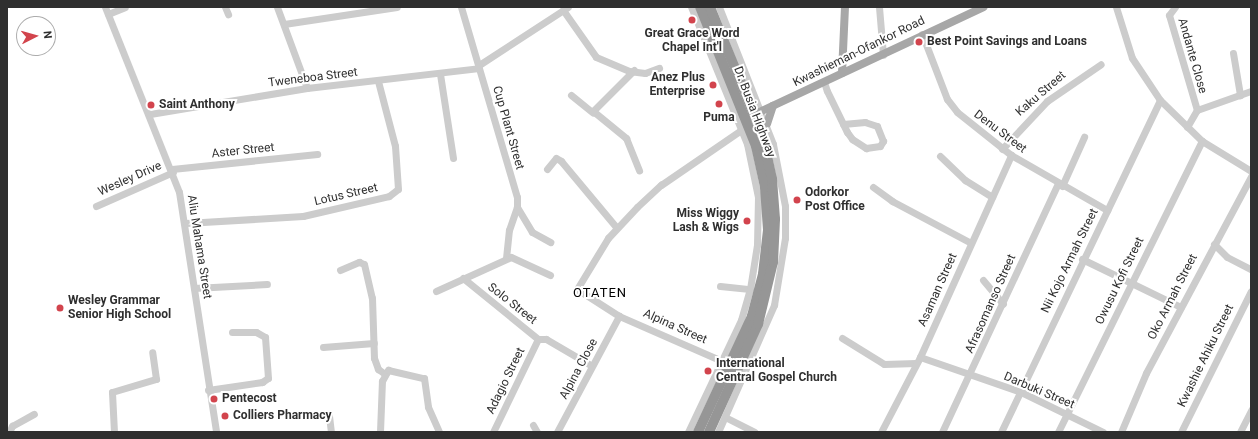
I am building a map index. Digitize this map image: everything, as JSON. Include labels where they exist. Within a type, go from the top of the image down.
[{"type":"highway","points":[[700,7],[710,34],[723,48],[746,104],[754,115]]},
{"type":"highway","name":"Dr. Busia Highway","points":[[709,432],[773,288],[775,219],[770,164],[754,115],[710,7]]},
{"type":"highway","name":"Dr. Busia Highway","points":[[698,432],[752,316],[767,244],[763,174],[754,115]]},
{"type":"highway","points":[[710,384],[722,381]]},
{"type":"main road","points":[[842,73],[845,7]]},
{"type":"main road","name":"Kwashieman-Ofankor Road","points":[[754,115],[883,55],[922,34],[984,7]]},
{"type":"main road","points":[[767,124],[774,106]]},
{"type":"street","name":"Aliu Mahama Street","points":[[105,7],[173,171],[186,223],[208,390],[216,432]]},
{"type":"street","points":[[108,14],[125,7]]},
{"type":"street","points":[[277,7],[307,88]]},
{"type":"street","points":[[284,24],[397,7]]},
{"type":"street","name":"Cup Plant Street","points":[[461,7],[517,197],[517,208],[532,232],[550,242]]},
{"type":"street","name":"Dr. Busia Highway","points":[[688,432],[722,361],[750,289],[757,245],[758,197],[753,164],[741,130],[691,7]]},
{"type":"street","name":"Dr. Busia Highway","points":[[718,432],[773,288],[785,238],[785,206],[767,124],[754,115],[719,7]]},
{"type":"street","points":[[879,7],[883,55]]},
{"type":"street","points":[[1116,7],[1132,58],[1160,100],[1202,140],[1251,171]]},
{"type":"street","name":"Andante Close","points":[[1173,8],[1169,15],[1197,110]]},
{"type":"street","points":[[479,67],[565,9],[596,57],[645,73],[659,68]]},
{"type":"street","name":"Denu Street","points":[[922,34],[952,107],[1011,155],[1060,185],[1107,210]]},
{"type":"street","points":[[1233,54],[1240,95]]},
{"type":"street","name":"Kaku Street","points":[[1002,149],[1047,101],[1101,64]]},
{"type":"street","name":"Tweneboa Street","points":[[150,114],[307,88],[440,74],[479,67]]},
{"type":"street","points":[[593,113],[634,70]]},
{"type":"street","points":[[440,74],[453,158]]},
{"type":"street","name":"Lotus Street","points":[[186,223],[303,216],[389,196],[398,189],[395,146],[378,81]]},
{"type":"street","points":[[824,82],[844,124],[860,146],[880,146],[883,141],[877,126],[865,122],[844,124]]},
{"type":"street","points":[[1187,127],[1197,110],[1251,91]]},
{"type":"street","points":[[571,96],[626,138],[639,170]]},
{"type":"street","name":"Nii Kojo Armah Street","points":[[1001,432],[1082,259],[1160,100]]},
{"type":"street","points":[[547,169],[556,158],[561,161],[616,227],[661,185],[741,130]]},
{"type":"street","name":"Afrasomanso Street","points":[[942,432],[971,376],[1003,304],[1084,138]]},
{"type":"street","name":"Owusu Kofi Street","points":[[1058,432],[1202,140]]},
{"type":"street","name":"Aster Street","points":[[173,171],[317,154]]},
{"type":"street","name":"Asaman Street","points":[[881,432],[918,360],[1011,155]]},
{"type":"street","points":[[940,156],[965,180],[992,197]]},
{"type":"street","name":"Wesley Drive","points":[[96,206],[173,171]]},
{"type":"street","name":"Oko Armah Street","points":[[1121,432],[1181,307],[1251,176]]},
{"type":"street","points":[[874,187],[892,202],[971,243]]},
{"type":"street","points":[[506,258],[509,230],[517,208]]},
{"type":"street","name":"Alpina Street","points":[[616,227],[577,290],[619,316],[722,361]]},
{"type":"street","points":[[1214,244],[1227,257],[1251,269]]},
{"type":"street","points":[[436,291],[506,258],[515,258],[550,275]]},
{"type":"street","points":[[1082,259],[1132,281],[1181,307]]},
{"type":"street","points":[[340,270],[360,262],[364,264],[372,298],[375,366],[385,374]]},
{"type":"street","name":"Solo Street","points":[[463,278],[538,339],[546,339],[592,366]]},
{"type":"street","points":[[984,280],[1003,304]]},
{"type":"street","points":[[194,288],[267,284]]},
{"type":"street","points":[[720,286],[750,289]]},
{"type":"street","name":"Kwashie Ahiku Street","points":[[1181,432],[1251,290]]},
{"type":"street","name":"Alpina Close","points":[[557,432],[619,316]]},
{"type":"street","points":[[208,390],[265,381],[269,373],[265,337],[259,332],[232,332]]},
{"type":"street","points":[[842,338],[884,364],[918,360]]},
{"type":"street","name":"Adagio Street","points":[[493,432],[538,339]]},
{"type":"street","points":[[323,347],[374,343]]},
{"type":"street","points":[[114,432],[112,392],[157,378],[152,352]]},
{"type":"street","name":"Darbuki Street","points":[[918,360],[1021,392],[1103,432]]},
{"type":"street","points":[[385,374],[393,370],[424,378],[428,407],[439,432]]},
{"type":"street","points":[[380,432],[385,374]]},
{"type":"street","points":[[1240,432],[1251,410]]},
{"type":"street","points":[[8,432],[12,426],[34,414]]},
{"type":"street","points":[[329,416],[331,432]]},
{"type":"street","points":[[725,417],[754,432]]},
{"type":"street","points":[[533,425],[538,432]]},
{"type":"place","name":"Great Grace Word Chapel Int'l","points":[[692,20]]},
{"type":"place","name":"Best Point Savings and Loans","points":[[919,42]]},
{"type":"place","name":"Anez Plus Enterprise","points":[[713,85]]},
{"type":"place","name":"Puma","points":[[719,104]]},
{"type":"place","name":"Saint Anthony","points":[[151,105]]},
{"type":"place","name":"Odorkor Post Office","points":[[797,200]]},
{"type":"place","name":"Miss Wiggy Lash & Wigs","points":[[747,221]]},
{"type":"place","name":"Wesley Grammar Senior High School","points":[[60,308]]},
{"type":"place","name":"International Central Gospel Church","points":[[708,371]]},
{"type":"place","name":"Pentecost","points":[[214,399]]},
{"type":"place","name":"Colliers Pharmacy","points":[[225,416]]},
{"type":"district","name":"OTATEN","points":[[600,293]]}]
